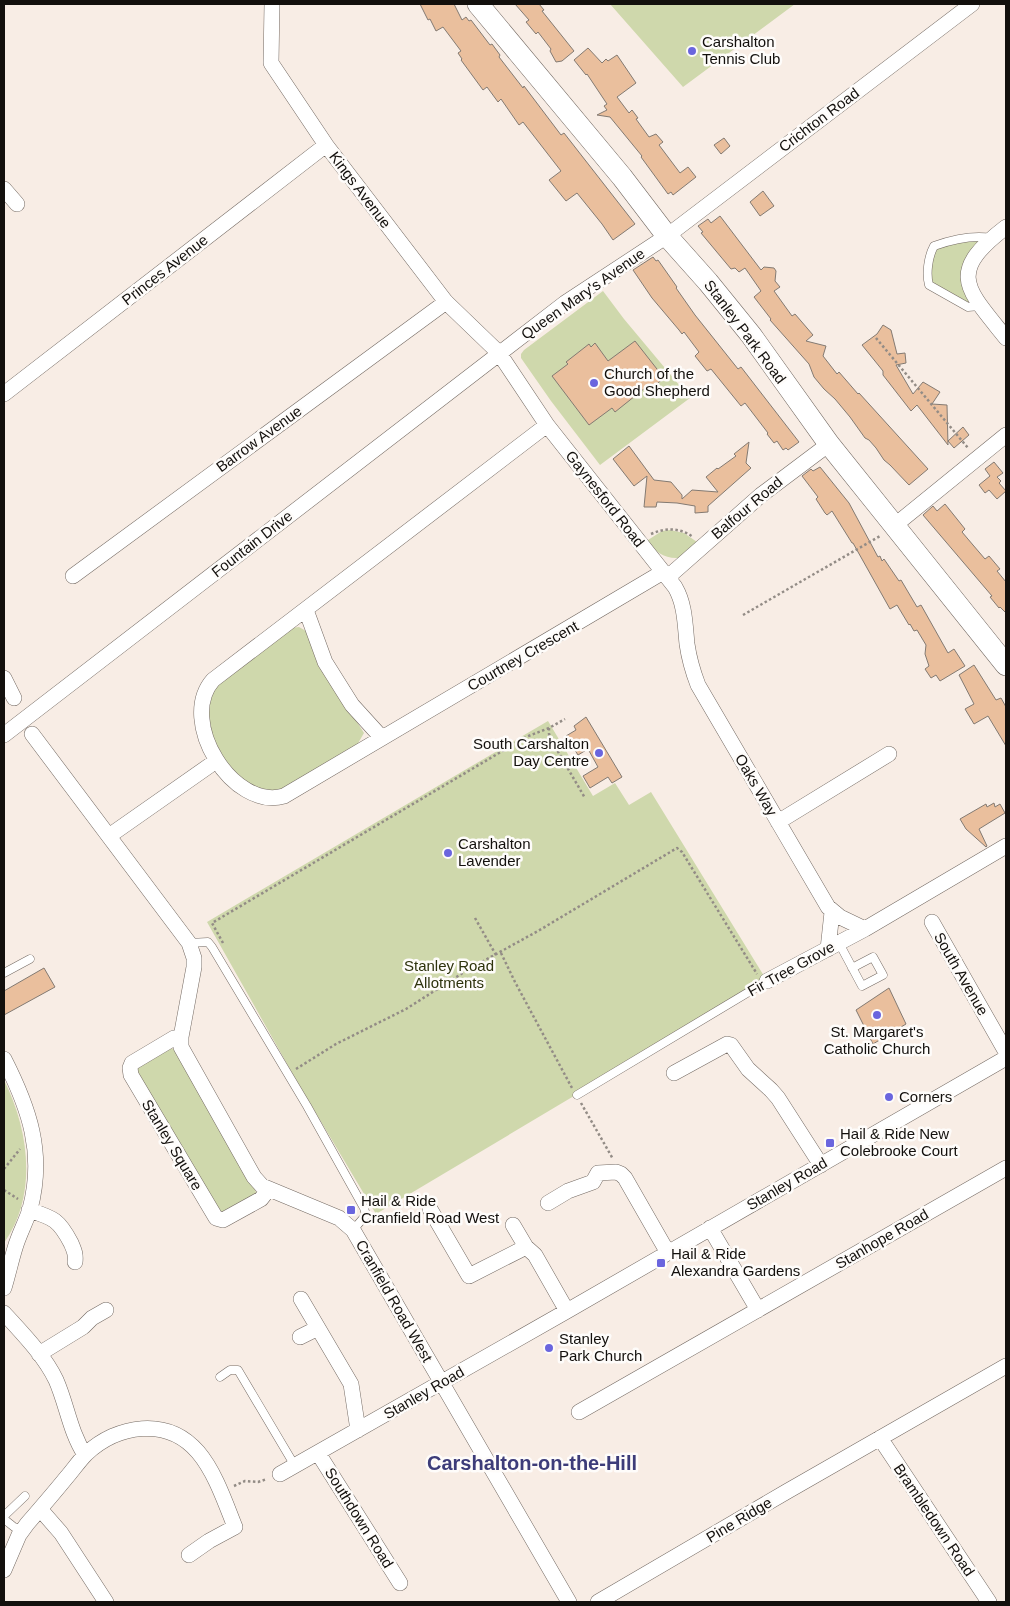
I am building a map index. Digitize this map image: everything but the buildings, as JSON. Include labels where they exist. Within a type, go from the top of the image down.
[{"type":"street","name":"Kings Avenue","points":[[272,4],[271,63],[326,145],[446,302],[499,352]]},
{"type":"street","name":"Stanley Park Road","points":[[478,4],[622,177],[667,236],[708,282],[750,335],[829,444],[1006,665]]},
{"type":"street","name":"Crichton Road","points":[[667,236],[972,4]]},
{"type":"street","name":"Princes Avenue","points":[[4,394],[326,145]]},
{"type":"street","points":[[4,189],[17,204]]},
{"type":"street","points":[[1006,228],[992,238],[974,257],[968,269],[968,283],[974,296],[1006,338]]},
{"type":"street","name":"Queen Mary's Avenue","points":[[499,352],[565,303],[667,236]]},
{"type":"street","name":"Barrow Avenue","points":[[73,576],[446,302]]},
{"type":"street","name":"Gaynesford Road","points":[[499,352],[547,426],[675,587],[682,602],[689,654]]},
{"type":"street","name":"Fountain Drive","points":[[4,735],[499,352]]},
{"type":"street","name":"Courtney Crescent","points":[[547,426],[217,677],[208,686],[202,701],[202,718],[207,742],[216,761],[228,775],[251,792],[259,796],[275,799],[291,792],[666,575]]},
{"type":"street","points":[[894,526],[1006,435]]},
{"type":"street","name":"Balfour Road","points":[[666,575],[761,495],[829,444]]},
{"type":"street","points":[[306,610],[324,662],[352,705],[382,738]]},
{"type":"street","name":"Oaks Way","points":[[689,654],[698,685],[828,907],[832,912],[864,929]]},
{"type":"street","points":[[4,678],[14,698]]},
{"type":"street","points":[[32,734],[190,946],[194,967],[180,1043],[183,1052],[254,1177],[268,1190],[349,1226]]},
{"type":"street","points":[[778,822],[889,754]]},
{"type":"street","points":[[109,836],[216,761]]},
{"type":"street","name":"Fir Tree Grove","points":[[764,983],[864,929],[1006,846]]},
{"type":"street","points":[[832,912],[833,946]]},
{"type":"street","name":"South Avenue","points":[[932,922],[1006,1052]]},
{"type":"street","name":"Stanley Square","points":[[181,1037],[174,1038],[132,1063],[130,1068],[131,1075],[216,1218],[224,1220],[262,1199],[268,1190]]},
{"type":"street","points":[[674,1072],[728,1044],[731,1045],[748,1070],[778,1098],[821,1165]]},
{"type":"street","name":"Stanley Road","points":[[280,1474],[1006,1058]]},
{"type":"street","points":[[4,1288],[9,1251],[29,1210],[36,1166],[33,1137],[26,1107],[6,1068]]},
{"type":"street","name":"Stanhope Road","points":[[579,1412],[1006,1168]]},
{"type":"street","points":[[548,1203],[568,1191],[593,1182],[598,1174],[616,1172],[621,1174],[630,1185],[668,1253]]},
{"type":"street","points":[[430,1209],[470,1276],[522,1247],[526,1247]]},
{"type":"street","points":[[29,1210],[47,1216],[61,1226],[75,1252],[75,1262]]},
{"type":"street","points":[[513,1225],[526,1247],[535,1255],[567,1311]]},
{"type":"street","name":"Cranfield Road West","points":[[349,1226],[569,1602]]},
{"type":"street","points":[[710,1228],[758,1310]]},
{"type":"street","points":[[301,1298],[351,1384],[358,1430]]},
{"type":"street","points":[[39,1354],[83,1328],[92,1318],[106,1310]]},
{"type":"street","points":[[4,1314],[39,1354],[55,1378],[74,1435],[85,1455]]},
{"type":"street","points":[[300,1337],[318,1328]]},
{"type":"street","name":"Pine Ridge","points":[[598,1602],[1006,1366]]},
{"type":"street","points":[[4,1570],[23,1530],[85,1455],[118,1433],[137,1428],[164,1430],[182,1439],[198,1452],[220,1492],[235,1527],[209,1541],[189,1555]]},
{"type":"street","name":"Brambledown Road","points":[[880,1438],[989,1602]]},
{"type":"street","name":"Southdown Road","points":[[318,1453],[400,1583]]},
{"type":"street","points":[[40,1509],[61,1533],[106,1602]]},
{"type":"lane","points":[[980,306],[968,307],[929,285],[927,279],[930,253],[934,246],[941,244],[979,236],[992,238]]},
{"type":"lane","points":[[190,946],[208,942],[212,947],[307,1106],[364,1208],[366,1215],[349,1226]]},
{"type":"lane","points":[[833,946],[852,968]]},
{"type":"lane","points":[[4,973],[30,959]]},
{"type":"lane","name":"Fir Tree Grove","points":[[576,1095],[764,983]]},
{"type":"lane","points":[[220,1377],[230,1370],[238,1370],[295,1466]]},
{"type":"lane","points":[[23,1530],[4,1518],[24,1496]]},
{"type":"path","points":[[876,338],[976,459]]},
{"type":"path","points":[[743,615],[894,526]]},
{"type":"path","points":[[639,542],[656,532],[675,529],[687,532],[702,546]]},
{"type":"path","points":[[224,945],[212,923],[526,737],[565,719]]},
{"type":"path","points":[[549,728],[548,734],[552,743],[585,798]]},
{"type":"path","points":[[294,1070],[328,1049],[406,1009],[469,969],[501,953],[677,848],[682,852],[764,983]]},
{"type":"path","points":[[475,918],[496,955]]},
{"type":"path","points":[[501,953],[576,1095],[621,1174]]},
{"type":"path","points":[[4,1169],[19,1150],[33,1137]]},
{"type":"path","points":[[220,1492],[246,1481],[258,1482],[280,1474]]},
{"type":"green space","name":"Carshalton Tennis Club","points":[[610,4],[795,4],[683,87]]},
{"type":"green space","points":[[979,238],[988,240],[973,255],[977,305],[968,304],[931,284],[932,254],[936,248]]},
{"type":"green space","points":[[603,291],[690,398],[600,465],[551,401],[521,358],[521,354]]},
{"type":"green space","points":[[670,530],[684,533],[697,542],[679,558],[665,556],[653,548],[648,540],[662,531]]},
{"type":"green space","points":[[299,627],[306,631],[315,656],[364,733],[357,745],[281,791],[271,793],[254,787],[235,773],[225,761],[213,737],[207,710],[215,687],[292,628]]},
{"type":"green space","name":"Stanley Road Allotments","points":[[548,721],[593,796],[615,783],[629,805],[651,792],[767,981],[376,1214],[295,1078],[207,922]]},
{"type":"green space","points":[[171,1047],[177,1053],[256,1192],[256,1195],[222,1215],[135,1070]]},
{"type":"green space","points":[[4,1080],[13,1099],[24,1141],[26,1184],[15,1224],[4,1243]]},
{"type":"place","name":"Carshalton Tennis Club","points":[[692,51]]},
{"type":"place","name":"Church of the Good Shepherd","points":[[594,383]]},
{"type":"place","name":"South Carshalton Day Centre","points":[[599,753]]},
{"type":"place","name":"Carshalton Lavender","points":[[448,853]]},
{"type":"place","name":"St. Margaret's Catholic Church","points":[[877,1015]]},
{"type":"place","name":"Corners","points":[[889,1097]]},
{"type":"place","name":"Hail & Ride New Colebrooke Court","points":[[830,1143]]},
{"type":"place","name":"Hail & Ride Cranfield Road West","points":[[351,1210]]},
{"type":"place","name":"Hail & Ride Alexandra Gardens","points":[[661,1263]]},
{"type":"place","name":"Stanley Park Church","points":[[549,1348]]},
{"type":"district","name":"Carshalton-on-the-Hill","points":[[532,1463]]}]
